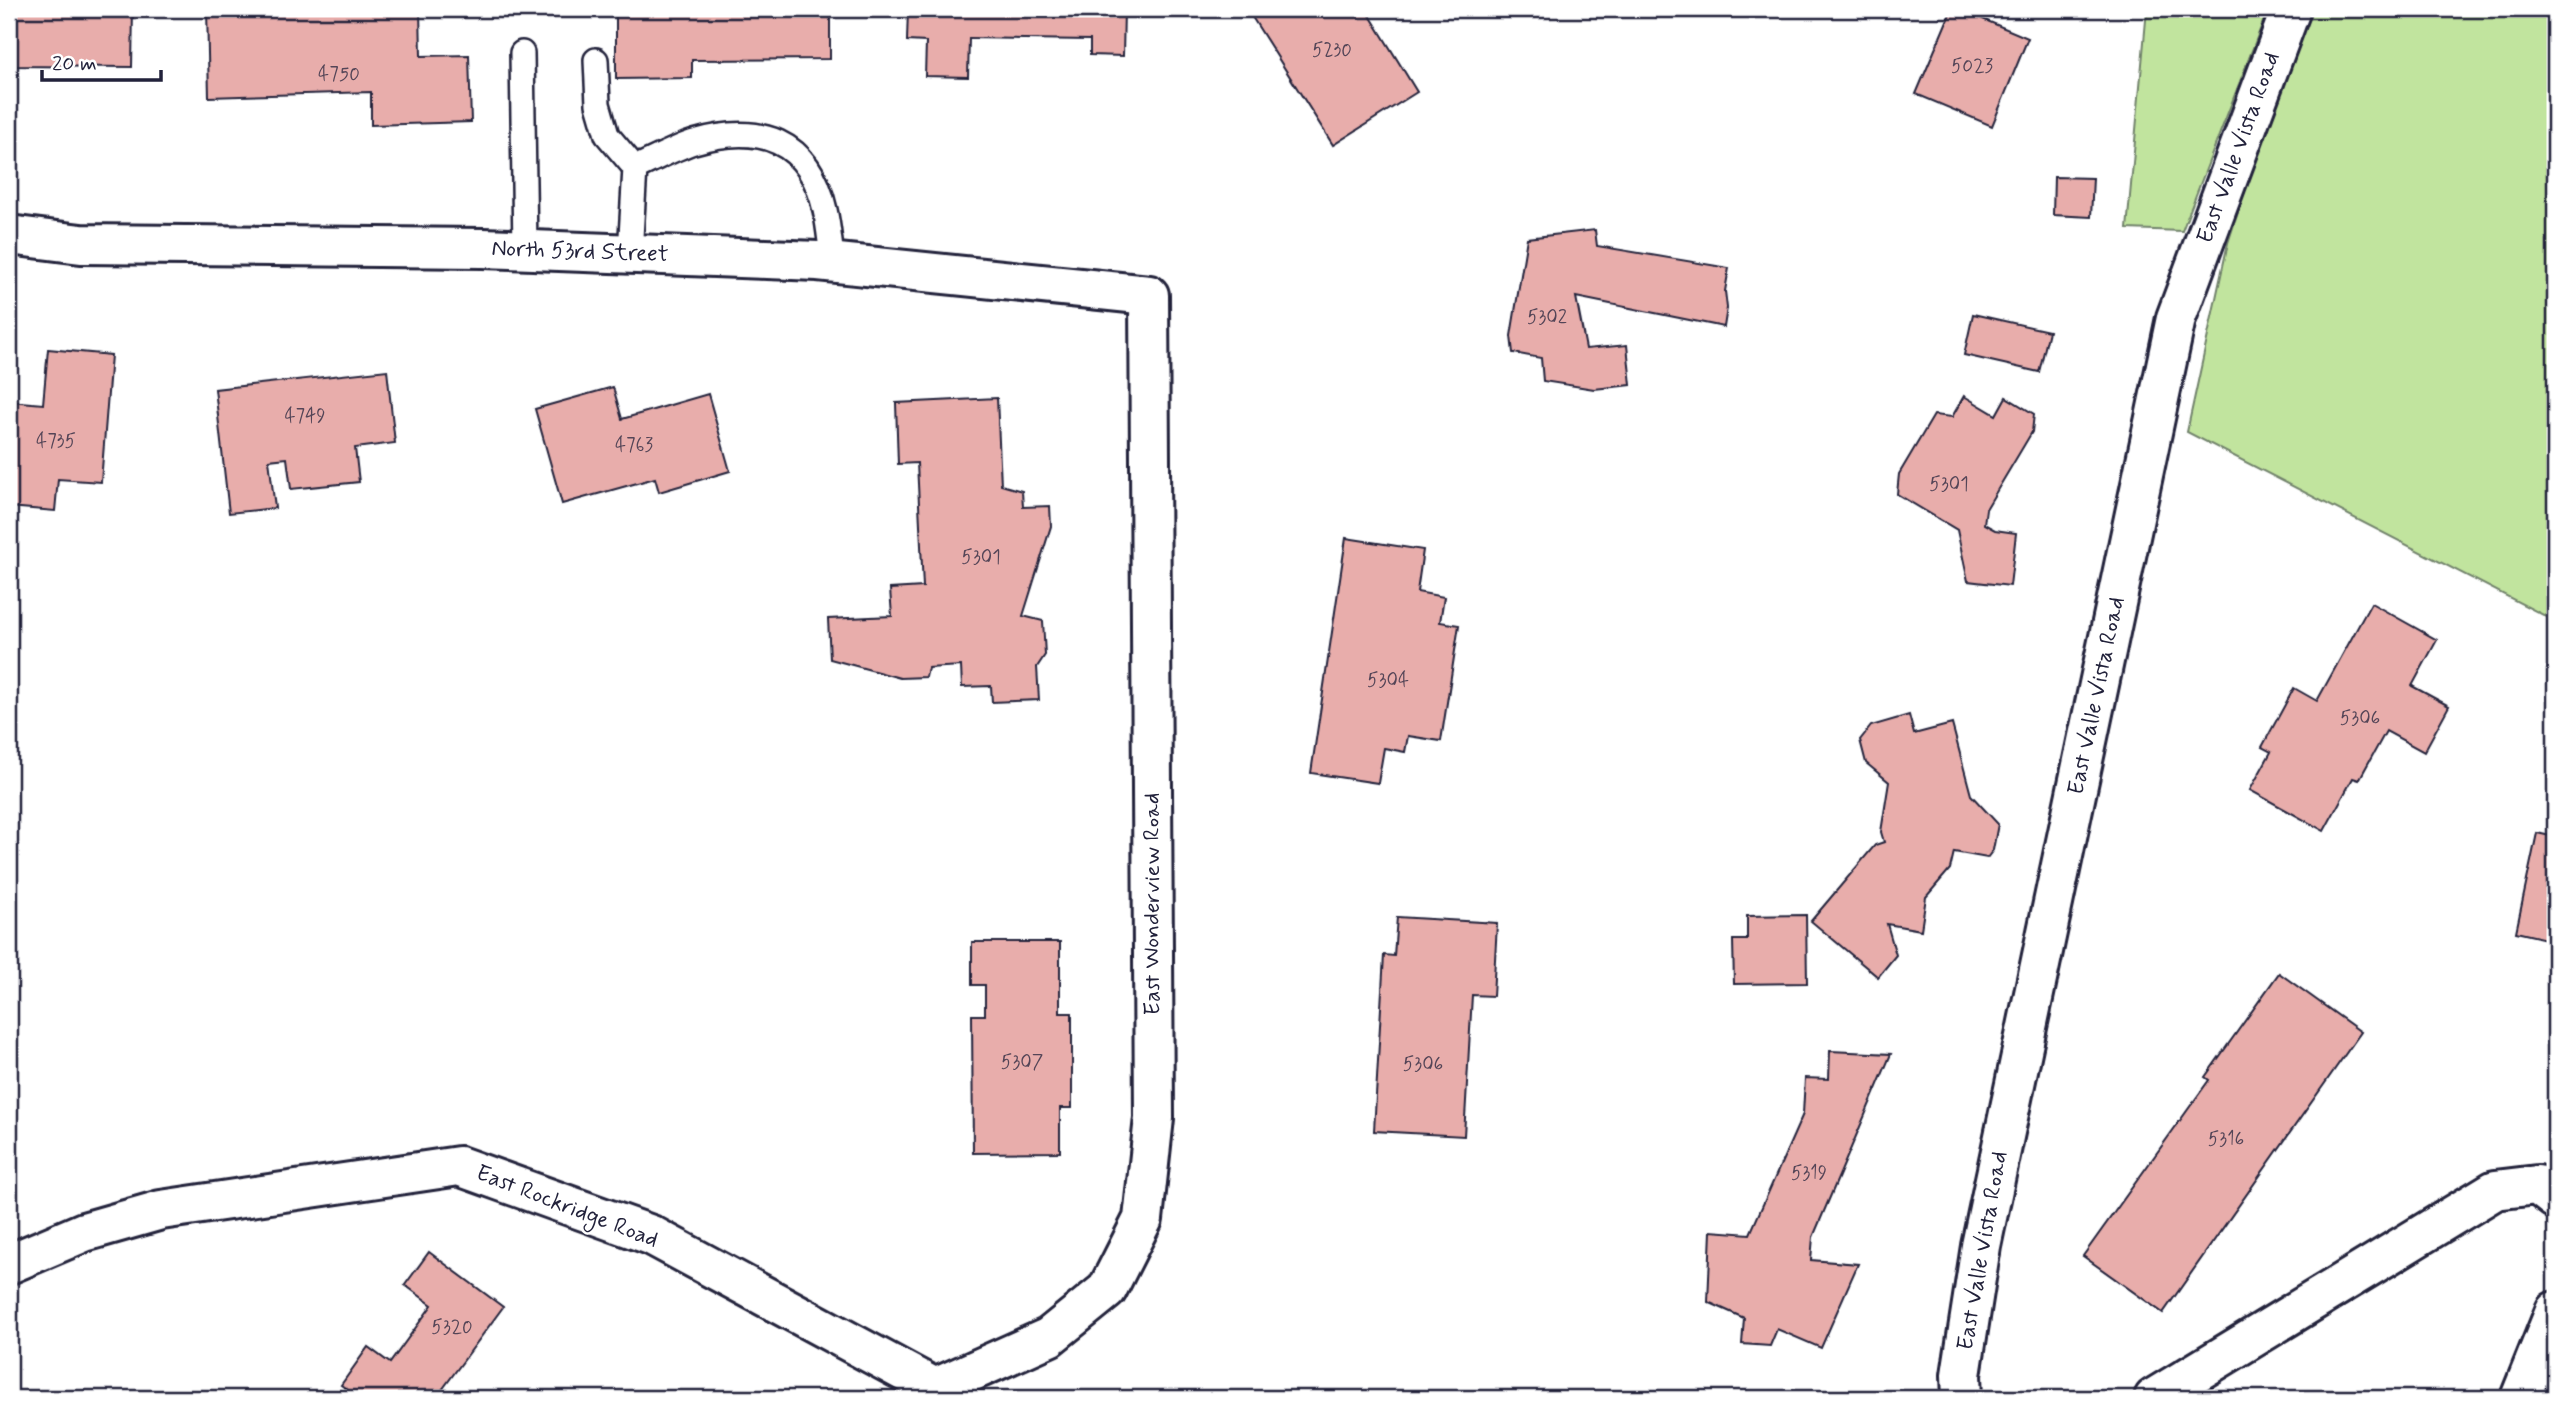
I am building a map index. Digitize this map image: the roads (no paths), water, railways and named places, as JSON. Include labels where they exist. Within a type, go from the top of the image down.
[{"type":"street","name":"East Valle Vista Road","points":[[1962,1398],[1961,1375],[1981,1246],[2176,318],[2291,9]]},
{"type":"street","name":"North 53rd Street","points":[[9,235],[81,244],[525,249],[833,263],[1149,295]]},
{"type":"street","name":"East Wonderview Road","points":[[930,1393],[1049,1337],[1107,1290],[1143,1219],[1154,1118],[1149,295]]},
{"type":"street","name":"East Rockridge Road","points":[[9,1265],[84,1232],[161,1210],[459,1166],[651,1235],[930,1393]]},
{"type":"street","points":[[2154,1398],[2495,1190],[2538,1185],[2554,1194]]},
{"type":"street","points":[[2520,1398],[2555,1311]]},
{"type":"lane","points":[[522,53],[525,249]]},
{"type":"lane","points":[[596,60],[598,104],[607,135],[635,168],[630,254]]},
{"type":"lane","points":[[635,168],[693,142],[732,135],[764,135],[789,147],[804,162],[814,179],[825,209],[833,263]]}]
